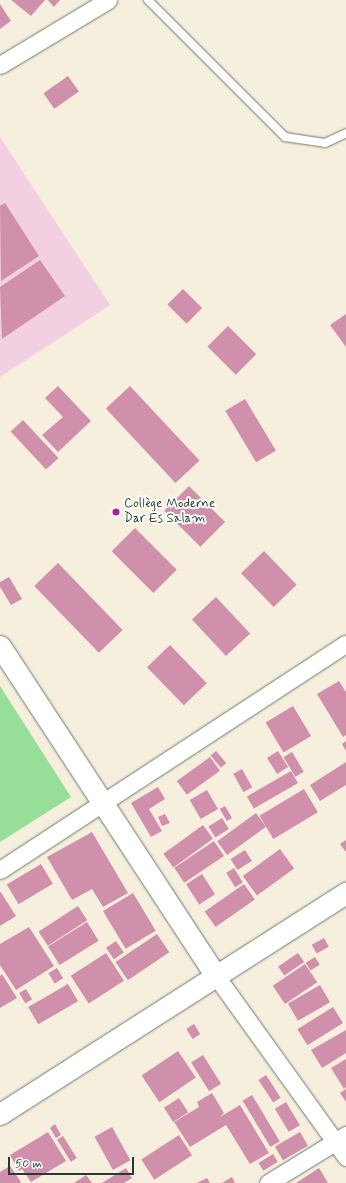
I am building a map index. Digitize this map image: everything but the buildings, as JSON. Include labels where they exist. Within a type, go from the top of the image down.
[{"type":"street","points":[[0,65],[108,0]]},
{"type":"street","points":[[0,870],[346,644]]},
{"type":"street","points":[[0,646],[216,976],[341,1138],[346,1157]]},
{"type":"street","points":[[0,1114],[346,893]]},
{"type":"street","points":[[268,1183],[341,1138]]},
{"type":"lane","points":[[148,0],[285,137],[325,143],[346,133]]},
{"type":"shaded area","points":[[0,137],[110,305],[0,377]]},
{"type":"green space","points":[[0,686],[71,797],[0,842]]},
{"type":"place","name":"Collège Moderne Dar Es Salam","points":[[116,512]]}]
